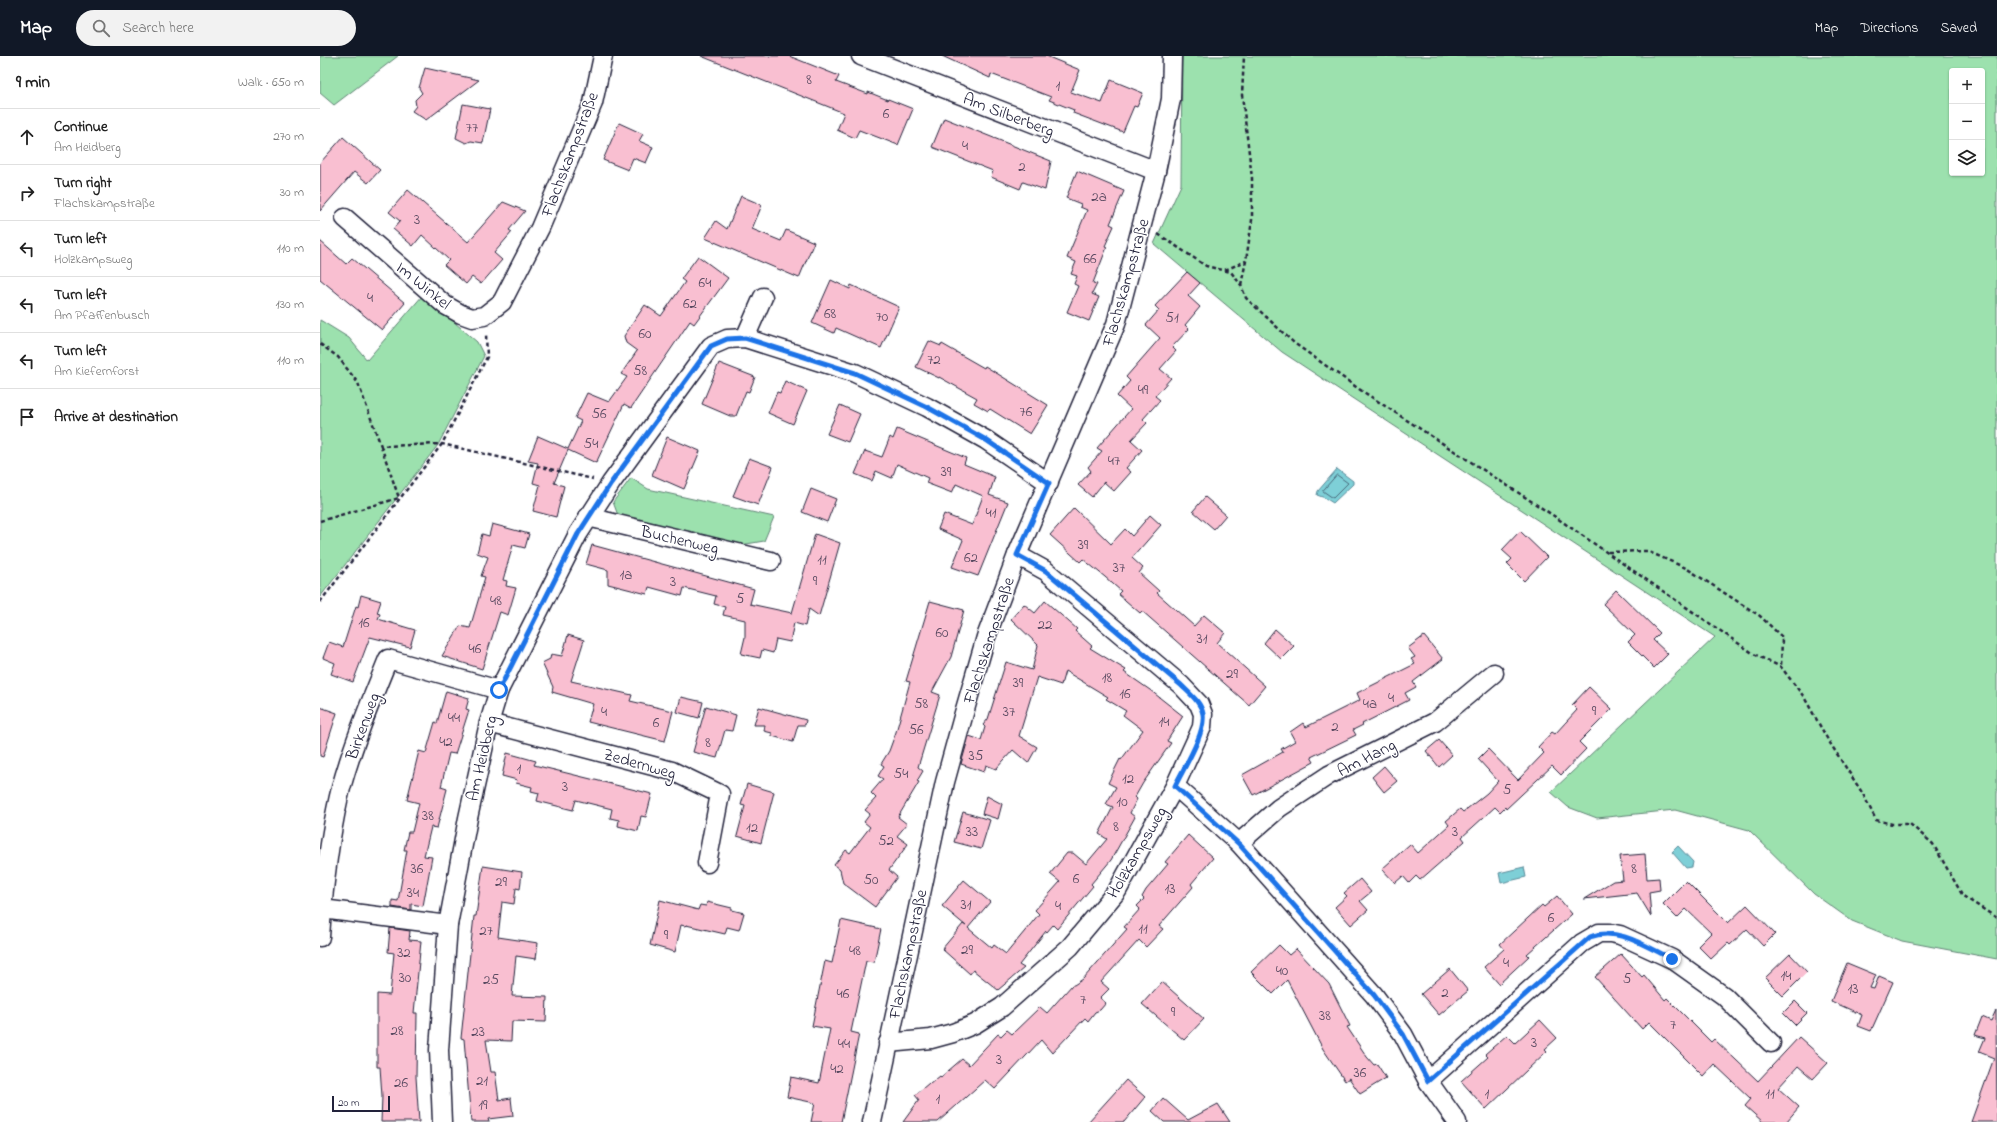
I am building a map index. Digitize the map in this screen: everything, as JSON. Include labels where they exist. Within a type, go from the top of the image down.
[{"type":"street","name":"Flachskampstraße","points":[[484,316],[502,302],[540,228],[593,103],[603,56]]},
{"type":"street","name":"Am Silberberg","points":[[861,56],[1156,171]]},
{"type":"street","name":"Flachskampstraße","points":[[872,1122],[945,782],[986,637],[1017,555],[1116,324],[1156,171],[1171,99],[1172,56]]},
{"type":"street","name":"Im Winkel","points":[[345,218],[445,305],[472,318],[484,316]]},
{"type":"street","points":[[745,338],[763,297]]},
{"type":"street","name":"Am Heidberg","points":[[442,1122],[439,1050],[448,926],[468,818],[489,723],[499,690],[588,517],[711,346],[727,339],[745,338],[855,373],[927,407],[986,440],[1049,483]]},
{"type":"street","name":"Buchenweg","points":[[588,517],[771,561]]},
{"type":"street","name":"Holzkampsweg","points":[[888,1043],[931,1039],[975,1024],[1002,1007],[1070,947],[1117,891],[1175,786],[1202,727],[1203,714],[1198,704],[1181,685],[1046,571],[1017,555]]},
{"type":"street","name":"Birkenweg","points":[[320,937],[329,849],[341,788],[360,727],[388,658],[499,690]]},
{"type":"street","name":"Am Hang","points":[[1239,844],[1279,808],[1329,775],[1435,722],[1494,673]]},
{"type":"street","name":"Zedernweg","points":[[489,723],[672,771],[720,794],[707,862]]},
{"type":"street","points":[[1175,786],[1239,844],[1374,995],[1403,1034],[1428,1081],[1457,1122]]},
{"type":"street","points":[[322,909],[448,926]]},
{"type":"street","points":[[1428,1081],[1582,943],[1599,933],[1620,935],[1672,959],[1724,996],[1771,1043]]},
{"type":"path","points":[[1240,285],[1246,261],[1252,220],[1252,178],[1242,95],[1244,56]]},
{"type":"path","points":[[1142,224],[1206,266],[1231,272],[1240,285],[1246,298],[1294,344],[1359,389],[1608,552],[1754,654],[1781,667],[1804,697],[1828,740],[1863,794],[1876,820],[1892,824],[1910,824],[1933,844],[1963,896],[1997,918]]},
{"type":"path","points":[[1224,270],[1246,261]]},
{"type":"path","points":[[320,602],[442,444],[487,357],[484,316]]},
{"type":"path","points":[[320,344],[338,357],[358,383],[399,498]]},
{"type":"path","points":[[381,446],[442,444],[611,483]]},
{"type":"path","points":[[320,521],[399,498]]},
{"type":"path","points":[[1608,552],[1647,551],[1686,568],[1734,598],[1760,616],[1782,637],[1781,667]]},
{"type":"green space","points":[[320,56],[398,56],[334,105],[320,93]]},
{"type":"green space","points":[[1182,56],[1997,56],[1997,959],[1902,941],[1852,921],[1814,894],[1749,830],[1675,810],[1597,818],[1568,807],[1551,792],[1715,637],[1282,352],[1154,244],[1181,185]]},
{"type":"green space","points":[[423,295],[477,342],[484,356],[438,445],[320,597],[320,320],[349,338],[367,360]]},
{"type":"green space","points":[[631,478],[648,489],[774,517],[764,541],[735,546],[619,518],[613,502]]},
{"type":"water","points":[[1337,469],[1353,481],[1353,484],[1333,503],[1317,495],[1318,491]]},
{"type":"water","points":[[1678,846],[1693,862],[1692,867],[1686,868],[1672,852]]},
{"type":"water","points":[[1524,867],[1526,877],[1501,883],[1499,873]]},
{"type":"building","points":[[701,56],[789,56],[839,76],[836,82],[913,109],[898,145],[859,130],[855,138],[837,130],[844,113]]},
{"type":"building","points":[[942,56],[1046,56],[1080,70],[1071,92],[1102,103],[1111,80],[1143,93],[1137,107],[1134,106],[1123,132],[1073,113],[1074,110],[1049,100],[1051,97],[991,74],[990,78]]},
{"type":"building","points":[[425,68],[479,80],[426,120],[412,111],[416,106],[415,100],[422,93],[419,88]]},
{"type":"building","points":[[463,104],[490,109],[483,143],[471,141],[466,143],[456,138]]},
{"type":"building","points":[[944,118],[1051,161],[1045,190],[1023,182],[1020,189],[991,177],[993,171],[932,147]]},
{"type":"building","points":[[619,123],[643,134],[639,141],[653,147],[646,163],[633,158],[628,170],[603,160]]},
{"type":"building","points":[[343,137],[380,170],[368,183],[354,172],[320,211],[320,163]]},
{"type":"building","points":[[1077,171],[1124,191],[1110,224],[1114,226],[1105,246],[1107,247],[1093,283],[1097,284],[1092,294],[1099,297],[1089,321],[1067,312],[1078,286],[1074,284],[1077,276],[1071,274],[1076,262],[1067,258],[1087,210],[1080,207],[1081,204],[1066,198]]},
{"type":"building","points":[[408,190],[468,242],[503,202],[525,211],[509,230],[512,232],[494,253],[502,260],[481,284],[472,277],[466,284],[444,265],[449,260],[422,235],[413,246],[393,229],[400,221],[389,212]]},
{"type":"building","points":[[741,196],[762,205],[752,229],[781,241],[786,230],[814,242],[799,278],[705,238],[716,221],[727,229]]},
{"type":"building","points":[[320,241],[346,264],[352,258],[405,303],[382,330],[320,279]]},
{"type":"building","points":[[698,256],[728,278],[694,324],[690,321],[631,408],[624,404],[596,463],[568,450],[554,483],[564,486],[556,517],[533,511],[540,485],[533,483],[538,463],[528,461],[538,436],[568,449],[581,421],[575,418],[587,393],[609,402],[627,377],[621,374],[637,351],[626,343],[624,336],[645,305],[661,316],[685,282],[681,279]]},
{"type":"building","points":[[1187,272],[1200,283],[1188,296],[1200,307],[1185,325],[1189,329],[1172,347],[1176,351],[1160,369],[1171,378],[1155,396],[1160,400],[1143,419],[1147,423],[1131,440],[1142,450],[1126,468],[1131,472],[1114,491],[1104,482],[1092,497],[1078,485],[1091,471],[1088,467],[1102,451],[1097,448],[1131,409],[1117,396],[1130,381],[1126,377],[1160,338],[1146,325],[1159,310],[1155,306]]},
{"type":"building","points":[[831,280],[850,289],[851,285],[899,307],[881,348],[836,328],[834,333],[812,323]]},
{"type":"building","points":[[929,341],[941,346],[942,344],[984,368],[985,366],[1048,405],[1030,434],[990,409],[988,411],[974,403],[977,398],[939,377],[916,367]]},
{"type":"building","points":[[719,363],[755,377],[749,392],[746,391],[736,416],[730,416],[702,404]]},
{"type":"building","points":[[785,381],[807,391],[793,424],[768,413],[777,392],[780,393]]},
{"type":"building","points":[[840,405],[860,414],[848,442],[827,434]]},
{"type":"building","points":[[897,429],[966,458],[964,464],[995,477],[989,495],[1008,502],[978,576],[952,567],[963,540],[938,529],[944,514],[972,525],[983,496],[956,484],[952,493],[926,483],[928,478],[897,464],[892,478],[876,471],[872,481],[855,474],[865,451],[882,457],[890,437],[893,439]]},
{"type":"building","points":[[667,437],[700,451],[684,489],[652,475]]},
{"type":"building","points":[[749,458],[773,467],[758,505],[733,496]]},
{"type":"building","points":[[811,489],[836,499],[827,522],[802,512]]},
{"type":"building","points":[[1205,497],[1226,515],[1214,529],[1193,511]]},
{"type":"building","points":[[1074,508],[1111,544],[1125,529],[1132,536],[1150,515],[1161,525],[1132,558],[1143,568],[1139,573],[1159,591],[1157,593],[1194,626],[1204,615],[1225,633],[1217,643],[1265,686],[1249,705],[1142,611],[1140,613],[1118,594],[1121,591],[1105,577],[1083,559],[1080,562],[1050,535]]},
{"type":"building","points":[[492,524],[529,534],[525,548],[513,545],[503,580],[507,581],[506,586],[516,588],[508,615],[500,612],[482,669],[442,656],[460,626],[470,628],[485,577],[481,576],[488,557],[477,553],[482,534],[489,536]]},
{"type":"building","points":[[1520,531],[1547,557],[1524,581],[1507,564],[1512,559],[1502,550]]},
{"type":"building","points":[[815,534],[840,543],[819,616],[809,609],[805,626],[794,623],[790,642],[776,639],[773,653],[762,650],[760,658],[741,654],[745,637],[745,620],[723,615],[725,607],[714,604],[716,596],[684,588],[682,596],[649,587],[647,594],[608,584],[608,570],[586,564],[592,545],[754,589],[750,604],[792,613]]},
{"type":"building","points":[[1616,590],[1660,633],[1653,640],[1668,654],[1654,668],[1628,642],[1635,635],[1603,604]]},
{"type":"building","points":[[361,595],[381,601],[377,613],[380,614],[378,619],[415,630],[410,647],[370,637],[353,682],[331,674],[335,663],[323,658],[329,642],[343,647]]},
{"type":"building","points":[[930,601],[964,610],[951,657],[932,692],[940,695],[918,767],[923,771],[917,781],[919,782],[898,817],[907,824],[897,836],[908,844],[889,870],[897,877],[875,907],[843,883],[840,870],[834,865],[846,850],[850,853],[870,827],[864,822],[870,814],[865,810],[876,798],[871,793],[883,779],[878,776],[884,766],[881,764],[889,751],[896,732],[910,682],[906,681]]},
{"type":"building","points":[[1045,601],[1077,629],[1075,631],[1092,646],[1090,648],[1126,670],[1124,672],[1183,716],[1167,741],[1171,743],[1135,797],[1137,799],[1130,813],[1135,817],[1111,860],[1091,884],[1093,886],[1057,929],[1053,925],[1047,932],[1046,931],[1019,965],[1024,968],[998,990],[973,970],[970,974],[942,949],[963,924],[966,926],[942,906],[964,880],[990,902],[968,928],[992,948],[994,945],[1006,954],[1039,914],[1035,910],[1060,882],[1050,874],[1067,853],[1073,853],[1086,864],[1107,839],[1099,834],[1113,807],[1106,804],[1116,787],[1108,783],[1120,759],[1121,760],[1143,730],[1123,715],[1126,711],[1106,699],[1108,697],[1065,671],[1061,685],[1037,677],[1019,736],[1037,747],[1028,763],[1013,750],[996,769],[986,765],[984,772],[961,764],[969,736],[981,740],[985,727],[983,725],[988,719],[1006,662],[1032,670],[1038,645],[1011,619],[1024,604],[1035,613]]},
{"type":"building","points":[[1275,629],[1294,646],[1281,659],[1264,643]]},
{"type":"building","points":[[568,635],[584,640],[571,681],[632,695],[630,701],[673,711],[665,741],[588,722],[593,704],[552,692],[553,687],[542,663],[550,659],[551,654],[562,656]]},
{"type":"building","points":[[1424,636],[1443,659],[1413,682],[1416,687],[1405,693],[1409,700],[1362,724],[1363,725],[1353,730],[1356,735],[1311,757],[1314,762],[1253,795],[1242,775],[1283,752],[1281,749],[1295,741],[1290,732],[1303,723],[1306,727],[1360,700],[1357,693],[1415,664],[1411,659],[1415,657],[1408,648]]},
{"type":"building","points":[[1589,687],[1612,709],[1579,742],[1586,749],[1561,775],[1552,766],[1506,809],[1505,807],[1500,812],[1495,807],[1462,837],[1465,841],[1420,880],[1416,876],[1409,883],[1403,876],[1395,883],[1382,869],[1410,844],[1418,853],[1449,825],[1446,821],[1460,809],[1463,812],[1487,793],[1498,781],[1478,759],[1488,749],[1518,780],[1544,753],[1538,747],[1552,732],[1555,734],[1577,710],[1572,705]]},
{"type":"building","points":[[446,691],[469,698],[466,709],[469,710],[455,754],[449,753],[441,787],[447,789],[437,828],[431,827],[424,856],[432,857],[423,906],[411,904],[411,910],[392,907],[392,900],[398,901],[407,850],[404,850],[408,832],[412,832],[419,803],[407,800],[419,751],[426,753],[435,722],[437,723]]},
{"type":"building","points":[[681,697],[703,702],[699,718],[677,712]]},
{"type":"building","points":[[706,706],[736,715],[732,731],[725,730],[717,758],[693,752]]},
{"type":"building","points":[[320,707],[337,713],[323,757],[320,756]]},
{"type":"building","points":[[759,707],[806,720],[805,725],[798,725],[793,742],[772,736],[772,733],[764,731],[765,725],[754,725]]},
{"type":"building","points":[[1439,740],[1452,755],[1439,767],[1426,751]]},
{"type":"building","points":[[507,753],[536,761],[534,765],[652,794],[646,817],[641,816],[638,831],[618,826],[619,820],[610,818],[612,809],[576,800],[573,810],[537,801],[539,793],[531,791],[532,787],[516,783],[517,780],[502,776]]},
{"type":"building","points":[[1384,766],[1397,781],[1384,792],[1372,777]]},
{"type":"building","points":[[747,784],[774,792],[761,843],[737,836],[745,806],[741,805]]},
{"type":"building","points":[[987,796],[1002,804],[998,819],[982,814]]},
{"type":"building","points":[[963,812],[990,820],[981,849],[954,842]]},
{"type":"building","points":[[1188,835],[1213,858],[1191,884],[1193,887],[1159,926],[1163,929],[1146,947],[1139,940],[1101,982],[1109,989],[1100,998],[1106,1003],[1100,1010],[1095,1012],[1088,1021],[1085,1018],[1052,1053],[1041,1040],[995,1089],[985,1080],[938,1122],[903,1122],[919,1100],[915,1095],[929,1083],[930,1084],[940,1076],[941,1077],[962,1059],[969,1065],[998,1034],[1001,1036],[1007,1030],[1012,1034],[1040,1007],[1047,1013],[1072,985],[1083,979],[1127,929],[1124,927],[1140,909],[1137,906],[1144,899],[1142,897],[1146,890],[1168,864],[1165,862]]},
{"type":"building","points":[[1645,854],[1647,879],[1659,878],[1660,890],[1649,892],[1651,916],[1637,893],[1584,899],[1613,881],[1623,880],[1620,856]]},
{"type":"building","points":[[483,866],[522,872],[520,889],[516,888],[514,904],[502,902],[498,937],[538,943],[536,959],[516,956],[512,996],[547,997],[546,1022],[512,1021],[511,1041],[486,1040],[491,1072],[495,1072],[499,1100],[511,1098],[513,1116],[488,1119],[489,1122],[471,1122],[464,1039],[461,1038],[474,916],[476,916]]},
{"type":"building","points":[[1360,879],[1371,892],[1360,901],[1368,910],[1351,925],[1335,907],[1347,896],[1344,893]]},
{"type":"building","points":[[1686,881],[1728,923],[1747,905],[1775,934],[1763,946],[1747,929],[1730,945],[1728,943],[1711,959],[1698,946],[1711,933],[1686,909],[1677,918],[1663,904]]},
{"type":"building","points":[[1557,896],[1572,914],[1527,954],[1529,956],[1499,984],[1484,967],[1504,949],[1500,944],[1542,905],[1544,907]]},
{"type":"building","points":[[660,900],[698,910],[700,905],[706,906],[707,902],[732,908],[732,910],[744,913],[739,930],[727,927],[725,934],[681,925],[675,952],[650,945]]},
{"type":"building","points":[[841,920],[881,929],[874,962],[866,961],[851,1032],[859,1034],[841,1122],[811,1122],[815,1103],[787,1097],[791,1077],[819,1083],[830,1029],[812,1026],[825,961],[832,963]]},
{"type":"building","points":[[390,928],[410,931],[409,940],[421,941],[414,1013],[417,1013],[416,1077],[419,1122],[381,1122],[382,1096],[380,1067],[377,1067],[377,994],[390,995],[394,953],[388,952]]},
{"type":"building","points":[[1279,945],[1289,955],[1296,949],[1329,984],[1350,1026],[1347,1027],[1367,1057],[1374,1065],[1377,1064],[1386,1078],[1360,1094],[1349,1078],[1345,1081],[1323,1049],[1287,980],[1273,994],[1251,972]]},
{"type":"building","points":[[1621,954],[1642,977],[1644,975],[1665,1000],[1667,998],[1711,1042],[1714,1039],[1758,1081],[1799,1037],[1828,1063],[1813,1079],[1798,1066],[1778,1088],[1799,1107],[1786,1122],[1763,1122],[1745,1106],[1751,1099],[1714,1064],[1703,1076],[1649,1022],[1642,1029],[1595,977]]},
{"type":"building","points":[[1790,954],[1807,972],[1783,996],[1765,978]]},
{"type":"building","points":[[1847,963],[1876,975],[1870,988],[1874,989],[1879,976],[1893,982],[1871,1031],[1858,1026],[1862,1015],[1831,1001]]},
{"type":"building","points":[[1450,969],[1468,991],[1439,1015],[1421,994]]},
{"type":"building","points":[[1162,982],[1204,1019],[1184,1040],[1142,1004]]},
{"type":"building","points":[[1795,1001],[1807,1013],[1795,1025],[1783,1013]]},
{"type":"building","points":[[1996,1010],[1997,1122],[1971,1122],[1994,1058],[1979,1052],[1985,1038],[1975,1035],[1982,1017],[1991,1021]]},
{"type":"building","points":[[1540,1020],[1557,1038],[1545,1049],[1547,1051],[1486,1109],[1461,1081],[1488,1057],[1485,1054],[1507,1035],[1515,1043]]},
{"type":"building","points":[[1126,1080],[1145,1097],[1124,1122],[1088,1122]]},
{"type":"building","points":[[1163,1098],[1188,1120],[1218,1104],[1230,1122],[1164,1122],[1152,1111]]},
{"type":"route","points":[[499,690],[512,660],[578,534],[611,483],[711,346],[727,339],[745,338],[855,373],[927,407],[986,440],[1049,483],[1017,555],[1046,571],[1181,685],[1198,704],[1203,714],[1202,727],[1175,786],[1239,844],[1374,995],[1403,1034],[1428,1081],[1590,937],[1599,933],[1620,935],[1672,959]]}]
